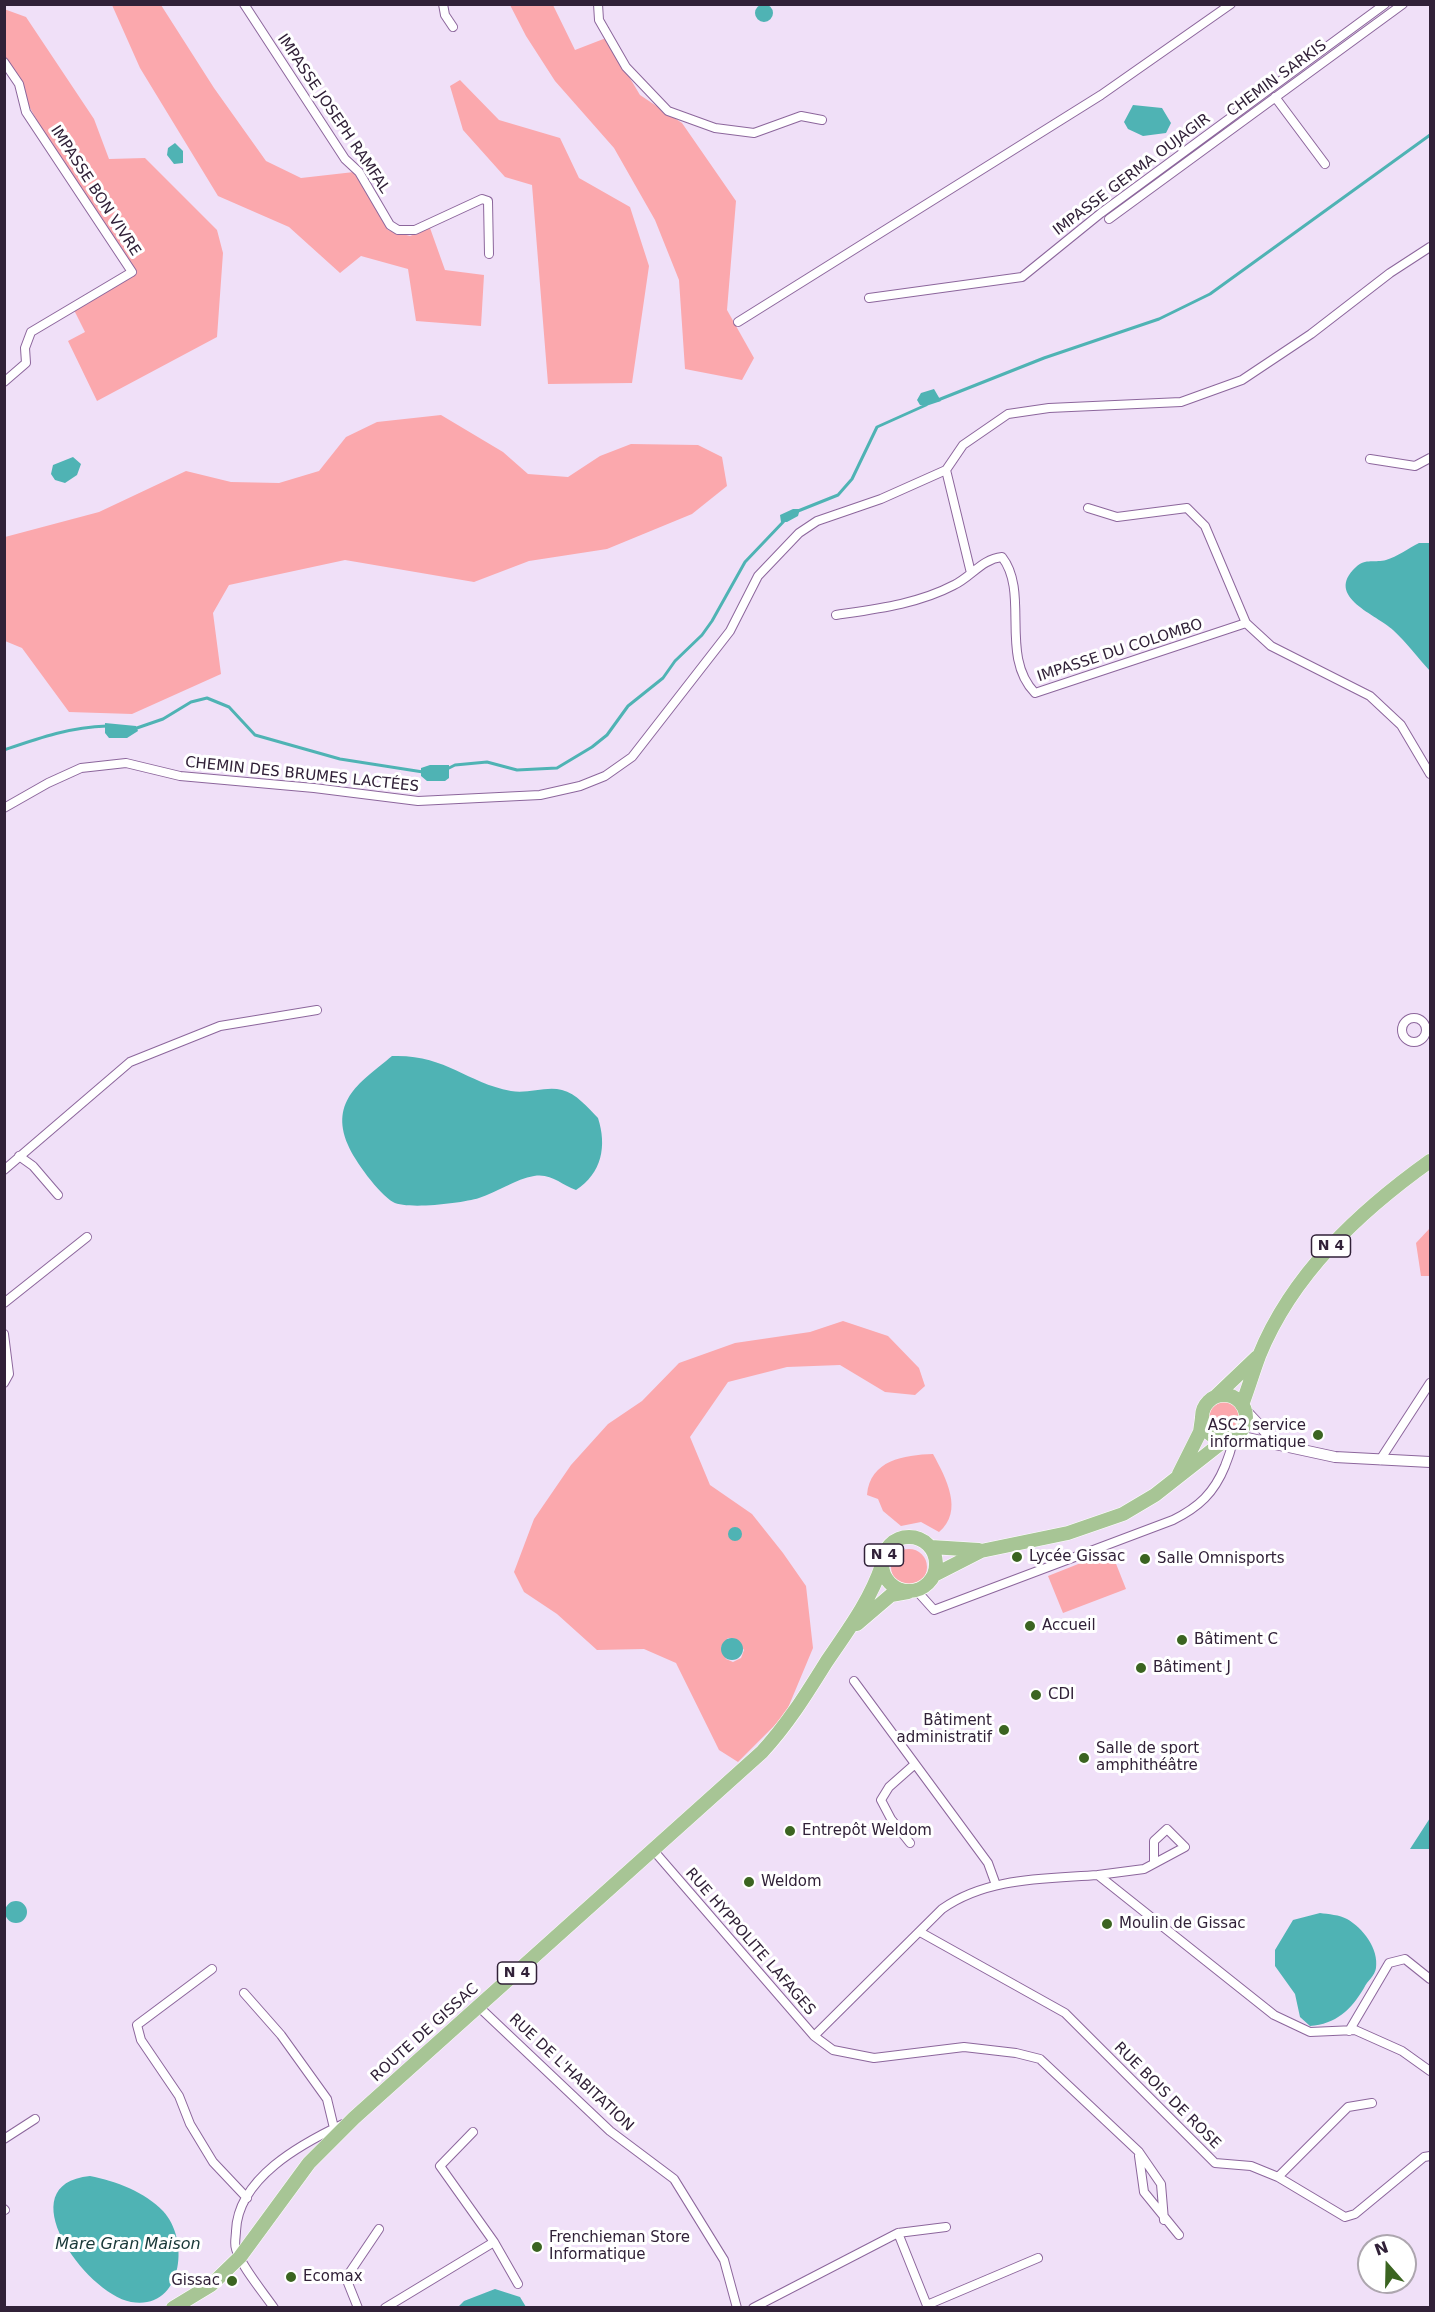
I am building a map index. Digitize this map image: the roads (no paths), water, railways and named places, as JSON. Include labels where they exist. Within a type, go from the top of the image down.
[{"type":"main road","name":"N 4","points":[[981,1551],[931,1547],[917,1538],[900,1538],[886,1549],[882,1565],[888,1581],[902,1590],[913,1591],[928,1583],[934,1575],[981,1551],[1068,1533],[1105,1521],[1146,1501],[1232,1438],[1245,1424],[1244,1407],[1260,1355],[1287,1304],[1321,1257],[1367,1209],[1431,1161]]},
{"type":"main road","name":"N 4","points":[[1176,1478],[1200,1432],[1206,1406],[1260,1355]]},
{"type":"main road","points":[[1215,1397],[1227,1395],[1244,1407]]},
{"type":"main road","points":[[1202,1418],[1212,1436],[1232,1438]]},
{"type":"main road","points":[[931,1547],[936,1561],[934,1575]]},
{"type":"main road","name":"ROUTE DE GISSAC","points":[[173,2307],[211,2285],[240,2257],[309,2163],[354,2118],[654,1851],[783,1730],[851,1629],[875,1586],[882,1565]]},
{"type":"main road","name":"ROUTE DE GISSAC","points":[[851,1629],[891,1595],[913,1591]]},
{"type":"street","name":"IMPASSE JOSEPH RAMFAL","points":[[244,4],[345,159],[359,172],[390,225],[398,230],[415,230],[482,199],[488,201],[489,254]]},
{"type":"street","points":[[443,4],[445,15],[453,27]]},
{"type":"street","points":[[598,4],[599,20],[626,67],[668,111],[715,128],[754,133],[801,116],[822,120]]},
{"type":"street","points":[[738,322],[1101,95],[1230,4]]},
{"type":"street","name":"IMPASSE GERMA OUJAGIR","points":[[869,298],[1022,278],[1101,213],[1385,4]]},
{"type":"street","name":"CHEMIN SARKIS","points":[[1109,219],[1403,4]]},
{"type":"street","name":"IMPASSE BON VIVRE","points":[[4,62],[19,84],[26,112],[132,272],[31,332],[25,348],[26,363],[4,382]]},
{"type":"street","points":[[1275,97],[1325,164]]},
{"type":"street","points":[[971,573],[946,470],[963,445],[1008,414],[1049,408],[1181,402],[1242,380],[1311,334],[1390,273],[1431,247]]},
{"type":"street","points":[[1370,459],[1415,466],[1431,458]]},
{"type":"street","name":"CHEMIN DES BRUMES LACTÉES","points":[[4,808],[48,783],[81,768],[126,763],[180,776],[314,788],[418,801],[540,795],[580,786],[605,776],[632,757],[730,630],[758,576],[799,533],[817,521],[881,499],[946,470]]},
{"type":"street","points":[[1088,508],[1117,517],[1187,508],[1205,526],[1246,623],[1271,646],[1370,696],[1401,725],[1431,774]]},
{"type":"street","name":"IMPASSE DU COLOMBO","points":[[836,615],[899,605],[955,585],[991,558],[1002,557],[1009,566],[1019,663],[1025,683],[1035,693],[1246,623]]},
{"type":"street","points":[[4,1170],[130,1062],[220,1026],[317,1010]]},
{"type":"street","points":[[19,1156],[33,1166],[58,1195]]},
{"type":"street","points":[[4,1303],[87,1236]]},
{"type":"street","points":[[4,1334],[9,1374],[4,1383]]},
{"type":"street","points":[[1380,1460],[1431,1383]]},
{"type":"street","points":[[1244,1407],[1277,1443]]},
{"type":"street","points":[[913,1591],[934,1610],[1186,1514],[1205,1500],[1214,1489],[1229,1454],[1232,1438],[1277,1443],[1326,1456],[1431,1462]]},
{"type":"street","points":[[854,1681],[987,1863],[996,1885]]},
{"type":"street","points":[[910,1843],[891,1819],[881,1800],[889,1786],[915,1764]]},
{"type":"street","name":"RUE HYPPOLITE LAFAGES","points":[[654,1851],[814,2036],[942,1909],[961,1896],[996,1885],[1144,1869],[1154,1863]]},
{"type":"street","points":[[1098,1875],[1274,2015],[1310,2032],[1355,2030],[1402,2051],[1431,2071]]},
{"type":"street","name":"RUE BOIS DE ROSE","points":[[920,1932],[1065,2013],[1215,2163],[1251,2166],[1278,2176],[1340,2215],[1351,2216],[1424,2157],[1431,2156]]},
{"type":"street","points":[[1348,2031],[1389,1963],[1405,1959],[1431,1979]]},
{"type":"street","points":[[213,1969],[137,2025],[141,2040],[179,2096],[190,2124],[213,2162],[247,2198]]},
{"type":"street","points":[[244,1993],[281,2035],[327,2098],[334,2128]]},
{"type":"street","name":"RUE DE L'HABITATION","points":[[479,2007],[610,2131],[674,2179],[724,2260],[737,2307]]},
{"type":"street","points":[[814,2036],[833,2050],[874,2058],[964,2048],[1016,2053],[1040,2059],[1139,2152],[1161,2184],[1164,2220]]},
{"type":"street","points":[[1278,2176],[1348,2107],[1372,2103]]},
{"type":"street","points":[[274,2307],[235,2248],[237,2217],[247,2198],[267,2172],[316,2137],[354,2118]]},
{"type":"street","points":[[4,2139],[35,2119]]},
{"type":"street","points":[[473,2132],[440,2166],[494,2242],[518,2284]]},
{"type":"street","points":[[1139,2152],[1144,2192],[1164,2220],[1179,2235]]},
{"type":"street","points":[[753,2307],[898,2233],[946,2227]]},
{"type":"street","points":[[358,2307],[346,2278],[380,2229]]},
{"type":"street","points":[[898,2233],[927,2306],[1038,2258]]},
{"type":"street","points":[[385,2307],[494,2242]]},
{"type":"water","points":[[760,4],[768,4],[773,9],[771,20],[760,22],[755,17],[755,9]]},
{"type":"water","points":[[1133,105],[1162,108],[1171,123],[1166,133],[1143,136],[1128,129],[1124,122]]},
{"type":"water","points":[[175,143],[183,151],[183,163],[174,164],[167,155],[168,148]]},
{"type":"water","points":[[934,389],[941,401],[926,406],[920,405],[917,400],[921,393]]},
{"type":"water","points":[[73,457],[81,464],[77,475],[65,483],[55,480],[51,474],[53,465]]},
{"type":"water","points":[[793,509],[800,509],[798,516],[787,522],[781,522],[780,515]]},
{"type":"water","points":[[1419,543],[1430,543],[1430,671],[1393,630],[1356,604],[1349,596],[1346,587],[1348,578],[1359,564],[1390,559]]},
{"type":"water","points":[[105,723],[136,726],[138,731],[127,738],[109,738],[105,733]]},
{"type":"water","points":[[430,765],[449,765],[449,778],[445,781],[427,781],[421,776],[421,768]]},
{"type":"water","points":[[392,1056],[426,1059],[495,1087],[511,1091],[556,1089],[572,1094],[598,1118],[601,1128],[602,1149],[592,1176],[576,1190],[546,1176],[534,1176],[479,1198],[461,1202],[422,1206],[393,1202],[361,1168],[348,1145],[343,1129],[346,1104],[352,1093],[360,1083]]},
{"type":"water","points":[[732,1527],[738,1527],[742,1534],[738,1541],[732,1541],[728,1537],[728,1531]]},
{"type":"water","points":[[728,1638],[736,1638],[743,1645],[743,1653],[736,1660],[728,1660],[721,1653],[721,1645]]},
{"type":"water","points":[[1430,1818],[1430,1849],[1410,1849]]},
{"type":"water","points":[[16,1901],[24,1904],[27,1912],[24,1920],[16,1923],[8,1920],[5,1912],[8,1904]]},
{"type":"water","points":[[1320,1913],[1344,1918],[1359,1928],[1369,1940],[1375,1954],[1376,1968],[1373,1976],[1348,2009],[1335,2019],[1310,2026],[1300,2017],[1295,1994],[1275,1966],[1275,1950],[1293,1920]]},
{"type":"water","name":"Mare Gran Maison","points":[[90,2176],[120,2184],[148,2198],[163,2211],[172,2224],[179,2255],[177,2271],[171,2285],[161,2296],[148,2302],[131,2302],[113,2294],[94,2280],[76,2260],[62,2239],[54,2217],[55,2198],[66,2183]]},
{"type":"water","points":[[495,2289],[520,2297],[526,2307],[458,2307],[464,2301]]},
{"type":"waterway","points":[[938,400],[1044,358],[1159,319],[1210,294],[1430,135]]},
{"type":"waterway","points":[[798,511],[838,495],[852,479],[877,427],[926,405]]},
{"type":"waterway","points":[[447,769],[455,765],[487,762],[517,770],[557,768],[592,747],[607,735],[628,706],[663,678],[675,661],[702,635],[745,562],[785,520]]},
{"type":"waterway","points":[[134,729],[163,719],[191,702],[207,698],[229,707],[255,735],[340,759],[423,772]]},
{"type":"waterway","points":[[4,750],[67,731],[107,726]]},
{"type":"place","name":"ASC2 service informatique","points":[[1318,1435]]},
{"type":"place","name":"Lycée Gissac","points":[[1017,1557]]},
{"type":"place","name":"Salle Omnisports","points":[[1145,1559]]},
{"type":"place","name":"Accueil","points":[[1030,1626]]},
{"type":"place","name":"Bâtiment C","points":[[1182,1640]]},
{"type":"place","name":"Bâtiment J","points":[[1141,1668]]},
{"type":"place","name":"CDI","points":[[1036,1695]]},
{"type":"place","name":"Bâtiment administratif","points":[[1004,1730]]},
{"type":"place","name":"Salle de sport amphithéâtre","points":[[1084,1758]]},
{"type":"place","name":"Entrepôt Weldom","points":[[790,1831]]},
{"type":"place","name":"Weldom","points":[[749,1882]]},
{"type":"place","name":"Moulin de Gissac","points":[[1107,1924]]},
{"type":"place","name":"Frenchieman Store Informatique","points":[[537,2247]]},
{"type":"place","name":"Ecomax","points":[[291,2277]]},
{"type":"place","name":"Gissac","points":[[232,2281]]}]
